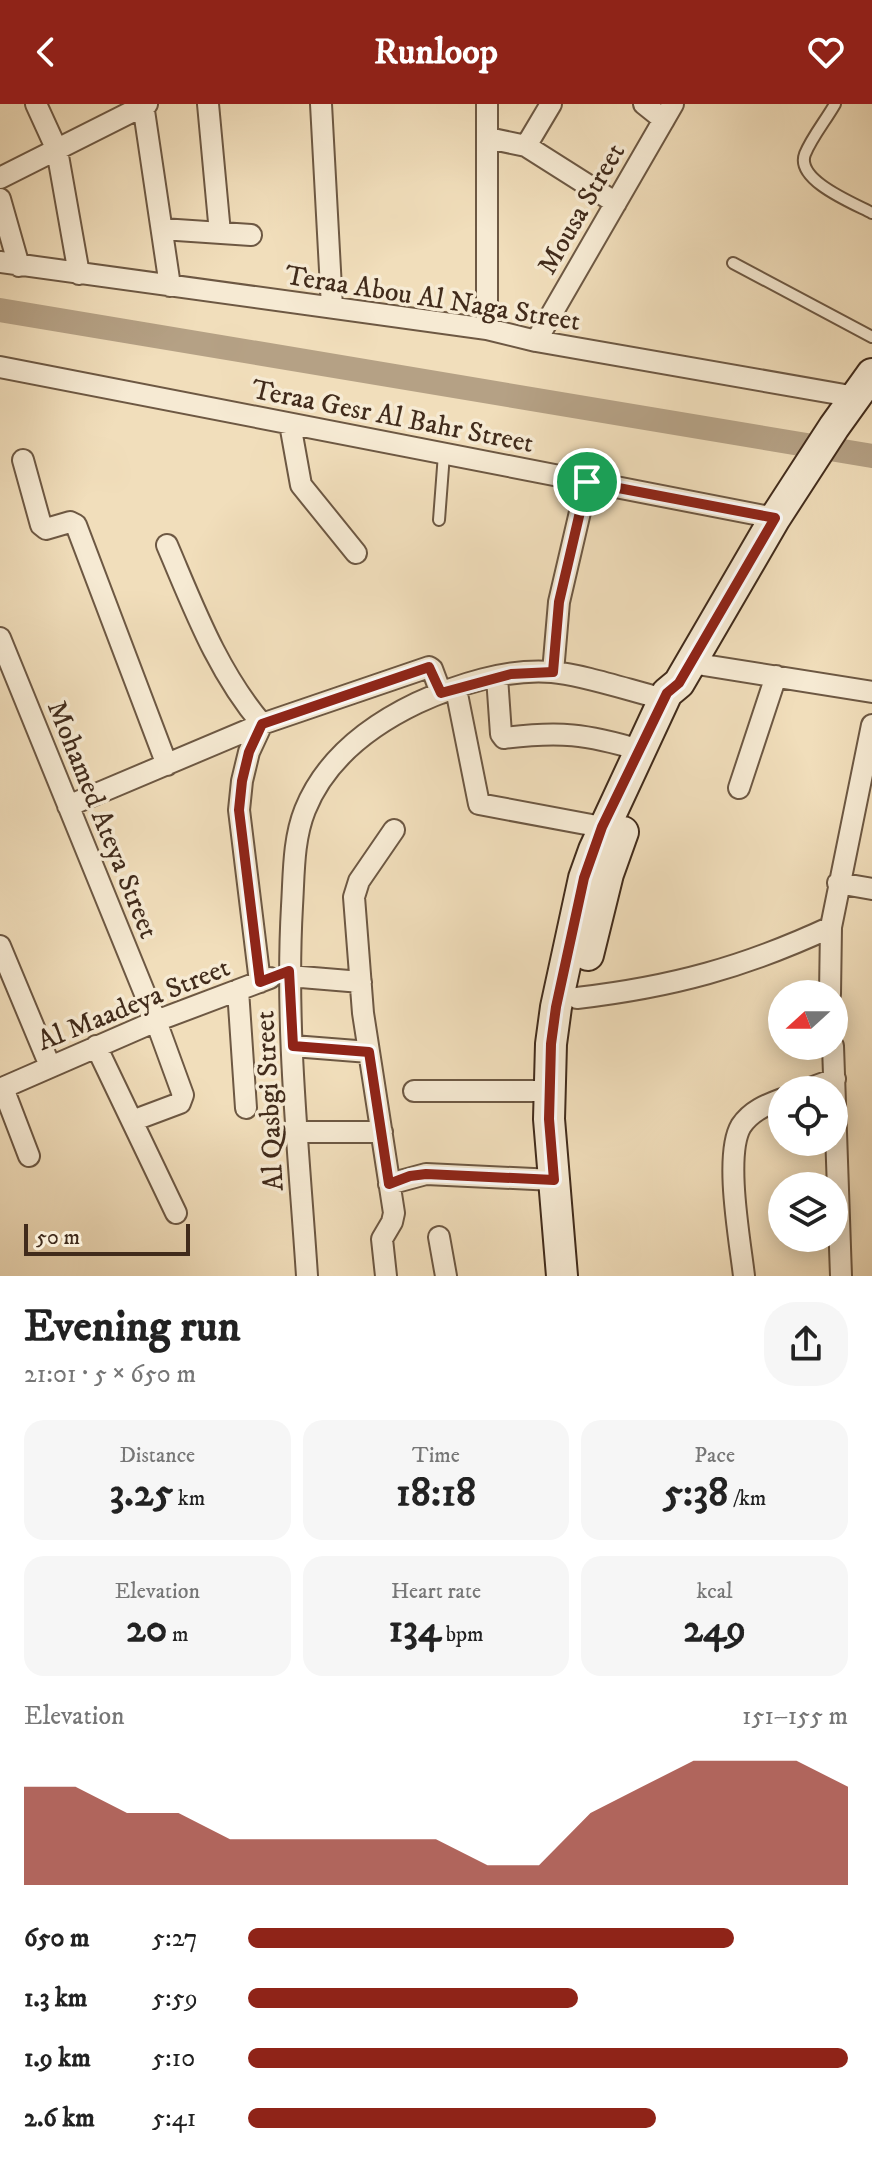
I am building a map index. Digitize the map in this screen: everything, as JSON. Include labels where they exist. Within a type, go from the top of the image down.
[{"type":"main road","points":[[562,1276],[549,1091],[556,1007],[584,878],[602,827],[678,682],[775,518],[864,386]]},
{"type":"main road","points":[[580,1276],[565,1114],[568,1055],[577,998],[616,847],[681,706],[678,682]]},
{"type":"street","points":[[36,104],[57,150],[79,274]]},
{"type":"street","points":[[208,104],[220,233]]},
{"type":"street","points":[[321,104],[332,307]]},
{"type":"street","points":[[487,104],[487,329]]},
{"type":"street","points":[[526,146],[551,104]]},
{"type":"street","points":[[644,104],[669,112]]},
{"type":"street","points":[[0,178],[145,105],[170,286]]},
{"type":"street","name":"Mousa Street","points":[[536,341],[669,112]]},
{"type":"street","points":[[488,138],[526,146],[616,203]]},
{"type":"street","points":[[0,199],[10,264]]},
{"type":"street","points":[[162,229],[251,235]]},
{"type":"street","name":"Teraa Abou Al Naga Street","points":[[10,264],[487,329],[536,341],[864,386]]},
{"type":"street","name":"Teraa Gesr Al Bahr Street","points":[[0,367],[775,518]]},
{"type":"street","points":[[290,424],[301,485],[356,553]]},
{"type":"street","points":[[23,460],[41,525],[46,529],[70,522],[76,525],[167,765]]},
{"type":"street","points":[[553,672],[559,602],[587,482]]},
{"type":"street","points":[[167,545],[229,682],[262,724]]},
{"type":"street","name":"Mohamed Ateya Street","points":[[0,638],[156,1021],[183,1098],[180,1103],[132,1121]]},
{"type":"street","points":[[68,806],[262,724],[429,667],[448,691],[479,804],[602,827]]},
{"type":"street","name":"Al Qasbgi Street","points":[[307,1276],[289,974],[296,840],[305,810],[319,782],[339,757],[362,736],[396,713],[448,691],[497,677],[553,672],[678,682],[776,676],[872,692]]},
{"type":"street","points":[[739,788],[776,676]]},
{"type":"street","points":[[497,677],[501,734],[504,738],[548,732],[595,736],[640,750]]},
{"type":"street","points":[[260,982],[239,810],[249,752],[262,724]]},
{"type":"street","points":[[830,980],[831,927],[838,883],[872,725]]},
{"type":"street","points":[[386,1276],[382,1239],[394,1213],[369,1052],[355,889],[394,830]]},
{"type":"street","points":[[838,883],[872,889]]},
{"type":"street","points":[[577,998],[630,992],[720,971],[783,949],[831,927]]},
{"type":"street","points":[[0,946],[50,1066]]},
{"type":"street","points":[[289,974],[361,982]]},
{"type":"street","name":"Al Maadeya Street","points":[[1,1088],[156,1021],[289,974]]},
{"type":"street","points":[[238,990],[246,1108]]},
{"type":"street","points":[[96,1046],[176,1213]]},
{"type":"street","points":[[293,1046],[369,1052]]},
{"type":"street","points":[[1,1088],[29,1156]]},
{"type":"street","points":[[414,1091],[549,1091]]},
{"type":"street","points":[[744,1276],[733,1150],[741,1127],[759,1107],[768,1104]]},
{"type":"street","points":[[298,1132],[382,1132]]},
{"type":"street","points":[[837,1156],[841,1276]]},
{"type":"street","points":[[389,1184],[426,1174],[554,1180]]},
{"type":"street","points":[[439,1237],[446,1276]]},
{"type":"lane","points":[[835,104],[806,153],[805,170],[812,179],[872,213]]},
{"type":"lane","points":[[733,263],[872,337]]},
{"type":"lane","points":[[439,520],[444,454]]},
{"type":"waterway","points":[[0,310],[872,456]]},
{"type":"route","points":[[587,482],[775,518],[679,683],[667,693],[602,827],[584,878],[551,1044],[549,1119],[554,1180],[426,1174],[389,1184],[369,1052],[293,1046],[289,971],[260,982],[239,810],[249,752],[262,724],[429,667],[441,693],[511,674],[553,672],[559,602],[587,482]]}]
